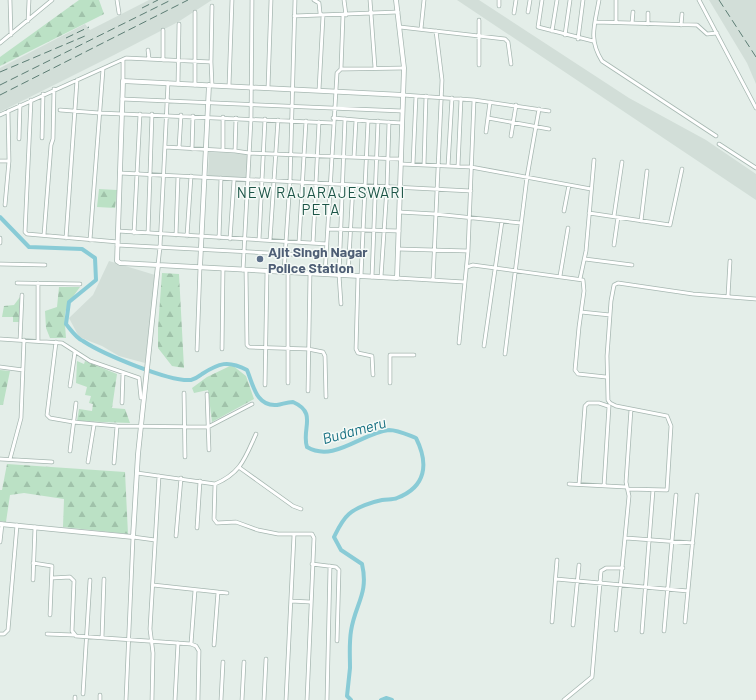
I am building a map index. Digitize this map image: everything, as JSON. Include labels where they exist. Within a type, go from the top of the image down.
[{"type":"street","points":[[10,0],[11,35]]},
{"type":"street","points":[[28,21],[29,0]]},
{"type":"street","points":[[0,43],[52,0]]},
{"type":"street","points":[[117,0],[119,13]]},
{"type":"street","points":[[229,86],[232,0]]},
{"type":"street","points":[[252,0],[251,118],[244,252],[246,345],[249,347],[308,349],[320,351],[324,354],[326,397]]},
{"type":"street","points":[[268,88],[271,0]]},
{"type":"street","points":[[288,383],[286,254],[290,181],[295,0]]},
{"type":"street","points":[[314,0],[319,3],[320,13],[323,16],[318,90]]},
{"type":"street","points":[[325,274],[335,91],[337,73],[341,69],[344,0]]},
{"type":"street","points":[[370,0],[375,68]]},
{"type":"street","points":[[396,0],[404,68],[397,278]]},
{"type":"street","points":[[421,29],[424,0]]},
{"type":"street","points":[[498,6],[500,0]]},
{"type":"street","points":[[514,13],[516,0]]},
{"type":"street","points":[[528,12],[530,0]]},
{"type":"street","points":[[542,0],[538,27],[578,39],[593,41]]},
{"type":"street","points":[[552,32],[557,0]]},
{"type":"street","points":[[565,35],[570,0]]},
{"type":"street","points":[[578,39],[583,0]]},
{"type":"street","points":[[599,0],[593,41],[595,49],[604,63],[716,136]]},
{"type":"street","points":[[616,0],[616,22]]},
{"type":"street","points":[[699,0],[756,108]]},
{"type":"street","points":[[197,350],[207,103],[210,85],[212,6]]},
{"type":"street","points":[[195,12],[195,85]]},
{"type":"street","points":[[294,16],[398,12]]},
{"type":"street","points":[[632,23],[633,12]]},
{"type":"street","points":[[648,13],[648,24]]},
{"type":"street","points":[[681,25],[682,14]]},
{"type":"street","points":[[478,65],[479,20]]},
{"type":"street","points":[[596,22],[699,26],[707,34],[717,33]]},
{"type":"street","points":[[178,84],[179,24]]},
{"type":"street","points":[[400,27],[507,40],[510,64]]},
{"type":"street","points":[[163,30],[163,60]]},
{"type":"street","points":[[433,280],[442,80],[436,31]]},
{"type":"street","points":[[148,50],[148,59]]},
{"type":"street","points":[[0,115],[54,89],[123,60],[148,59],[211,62]]},
{"type":"street","points":[[123,60],[118,243],[116,259],[118,263],[464,282]]},
{"type":"street","points":[[341,69],[404,68]]},
{"type":"street","points":[[90,240],[103,69]]},
{"type":"street","points":[[66,238],[77,80]]},
{"type":"street","points":[[123,81],[441,97],[516,105],[549,111]]},
{"type":"street","points":[[126,700],[137,474],[142,426],[143,398],[160,247],[168,83]]},
{"type":"street","points":[[44,236],[51,145],[53,139],[54,89]]},
{"type":"street","points":[[42,138],[43,94]]},
{"type":"street","points":[[413,164],[416,96]]},
{"type":"street","points":[[424,165],[426,96]]},
{"type":"street","points":[[448,166],[452,98]]},
{"type":"street","points":[[122,99],[402,111]]},
{"type":"street","points":[[458,166],[461,99]]},
{"type":"street","points":[[31,100],[24,231],[27,234],[160,247],[326,256]]},
{"type":"street","points":[[459,343],[468,251],[474,100]]},
{"type":"street","points":[[486,132],[490,102]]},
{"type":"street","points":[[19,139],[20,105]]},
{"type":"street","points":[[511,136],[516,105]]},
{"type":"street","points":[[60,110],[99,113],[333,122]]},
{"type":"street","points":[[505,354],[527,177],[539,110]]},
{"type":"street","points":[[5,205],[9,161],[8,111]]},
{"type":"street","points":[[134,233],[140,114]]},
{"type":"street","points":[[148,233],[152,114]]},
{"type":"street","points":[[179,148],[181,115]]},
{"type":"street","points":[[192,149],[193,116]]},
{"type":"street","points":[[223,117],[223,150]]},
{"type":"street","points":[[236,118],[236,151]]},
{"type":"street","points":[[334,118],[402,123]]},
{"type":"street","points":[[488,118],[549,129]]},
{"type":"street","points":[[259,240],[264,153],[264,119]]},
{"type":"street","points":[[341,304],[339,275],[345,119]]},
{"type":"street","points":[[270,240],[278,120]]},
{"type":"street","points":[[354,157],[356,120]]},
{"type":"street","points":[[299,242],[306,121]]},
{"type":"street","points":[[368,121],[356,349],[358,353],[372,356],[373,376]]},
{"type":"street","points":[[313,243],[319,122]]},
{"type":"street","points":[[372,277],[378,122]]},
{"type":"street","points":[[382,277],[389,122]]},
{"type":"street","points":[[719,144],[756,168]]},
{"type":"street","points":[[165,147],[249,153],[377,158],[413,164],[471,167],[591,189]]},
{"type":"street","points":[[580,279],[585,259],[594,160]]},
{"type":"street","points":[[0,161],[9,161]]},
{"type":"street","points":[[614,216],[622,162]]},
{"type":"street","points":[[589,212],[670,225],[682,169]]},
{"type":"street","points":[[641,221],[647,171]]},
{"type":"street","points":[[120,173],[471,191]]},
{"type":"street","points":[[176,235],[178,176]]},
{"type":"street","points":[[187,236],[191,176]]},
{"type":"street","points":[[219,238],[221,178]]},
{"type":"street","points":[[230,239],[234,180]]},
{"type":"street","points":[[348,275],[353,185]]},
{"type":"street","points":[[564,211],[569,185]]},
{"type":"street","points":[[399,212],[469,217],[522,223]]},
{"type":"street","points":[[614,245],[618,217]]},
{"type":"street","points":[[484,346],[502,221]]},
{"type":"street","points":[[560,276],[568,228]]},
{"type":"street","points":[[328,229],[399,231]]},
{"type":"street","points":[[118,232],[327,244]]},
{"type":"street","points":[[0,238],[0,243]]},
{"type":"street","points":[[398,249],[468,251]]},
{"type":"street","points":[[585,259],[632,265]]},
{"type":"street","points":[[728,296],[730,261]]},
{"type":"street","points":[[0,264],[45,265]]},
{"type":"street","points":[[467,267],[473,265],[515,272],[560,276],[580,279],[584,282],[576,372],[578,374],[606,377]]},
{"type":"street","points":[[222,349],[223,269]]},
{"type":"street","points":[[265,386],[268,271]]},
{"type":"street","points":[[308,391],[310,274]]},
{"type":"street","points":[[17,283],[80,284]]},
{"type":"street","points":[[38,283],[38,341]]},
{"type":"street","points":[[604,486],[609,405],[606,377],[612,293],[616,283],[693,294],[756,299]]},
{"type":"street","points":[[20,340],[22,295]]},
{"type":"street","points":[[581,312],[610,315]]},
{"type":"street","points":[[0,339],[56,342],[65,344],[90,361],[138,378],[143,398]]},
{"type":"street","points":[[10,459],[19,428],[24,340]]},
{"type":"street","points":[[56,342],[47,414],[50,418],[94,425],[208,427],[252,404]]},
{"type":"street","points":[[70,386],[75,352]]},
{"type":"street","points":[[390,384],[390,355],[414,355]]},
{"type":"street","points":[[0,367],[23,370]]},
{"type":"street","points":[[122,403],[124,373]]},
{"type":"street","points":[[184,393],[185,457]]},
{"type":"street","points":[[207,394],[209,450]]},
{"type":"street","points":[[569,484],[662,491],[668,488],[670,421],[667,416],[594,402],[586,404],[579,484]]},
{"type":"street","points":[[70,452],[76,403]]},
{"type":"street","points":[[616,630],[626,538],[631,409]]},
{"type":"street","points":[[88,462],[94,425]]},
{"type":"street","points":[[114,463],[117,426]]},
{"type":"street","points":[[137,474],[181,478],[215,484],[226,479],[240,468],[256,434]]},
{"type":"street","points":[[0,459],[52,462]]},
{"type":"street","points":[[240,468],[293,506],[301,509]]},
{"type":"street","points":[[152,700],[153,653],[150,629],[159,476]]},
{"type":"street","points":[[176,536],[181,478]]},
{"type":"street","points":[[197,528],[200,481]]},
{"type":"street","points":[[215,484],[214,519],[217,524],[236,522],[266,532],[294,535],[308,533],[312,534],[314,538],[306,700]]},
{"type":"street","points":[[642,632],[653,490]]},
{"type":"street","points":[[664,631],[676,495]]},
{"type":"street","points":[[685,622],[694,543],[697,495]]},
{"type":"street","points":[[0,542],[1,524],[155,540]]},
{"type":"street","points":[[0,634],[4,634],[8,630],[17,525]]},
{"type":"street","points":[[33,580],[35,527]]},
{"type":"street","points":[[286,700],[294,535]]},
{"type":"street","points":[[626,538],[672,540],[694,543]]},
{"type":"street","points":[[552,622],[557,560]]},
{"type":"street","points":[[33,563],[51,565],[52,578],[50,615]]},
{"type":"street","points":[[312,564],[336,567],[339,571],[337,640]]},
{"type":"street","points":[[573,625],[579,564]]},
{"type":"street","points":[[327,700],[330,566]]},
{"type":"street","points":[[564,700],[592,677],[600,583],[603,569],[623,568]]},
{"type":"street","points":[[52,578],[70,577],[74,581],[72,631],[74,635]]},
{"type":"street","points":[[102,638],[104,579]]},
{"type":"street","points":[[556,579],[688,591]]},
{"type":"street","points":[[83,694],[88,637],[90,580]]},
{"type":"street","points":[[153,585],[227,593]]},
{"type":"street","points":[[191,644],[195,590]]},
{"type":"street","points":[[214,645],[218,592]]},
{"type":"street","points":[[291,601],[310,602]]},
{"type":"street","points":[[47,634],[191,644],[198,649],[198,700]]},
{"type":"street","points":[[175,700],[178,643]]},
{"type":"street","points":[[264,700],[266,659]]},
{"type":"street","points":[[221,700],[223,662]]},
{"type":"street","points":[[242,700],[244,662]]},
{"type":"street","points":[[100,695],[100,700]]},
{"type":"shaded area","points":[[149,0],[212,0],[178,22],[0,112],[0,68],[85,24],[90,30]]},
{"type":"shaded area","points":[[457,0],[479,0],[629,98],[706,140],[756,174],[756,200]]},
{"type":"shaded area","points":[[709,0],[756,0],[756,84],[747,63]]},
{"type":"shaded area","points":[[209,152],[248,154],[247,178],[208,176]]},
{"type":"shaded area","points":[[109,261],[155,275],[145,363],[119,356],[102,346],[79,337],[69,318],[93,295]]},
{"type":"green space","points":[[79,0],[99,0],[104,14],[0,66],[0,57]]},
{"type":"green space","points":[[99,189],[117,190],[115,208],[97,207]]},
{"type":"green space","points":[[162,273],[179,274],[184,368],[172,366],[158,348]]},
{"type":"green space","points":[[59,287],[80,287],[70,301],[66,311],[66,338],[50,338],[46,328],[45,311],[57,307]]},
{"type":"green space","points":[[20,297],[19,322],[13,322],[13,317],[2,317],[4,306],[14,305]]},
{"type":"green space","points":[[77,361],[84,364],[85,361],[117,374],[112,408],[125,409],[130,423],[77,421],[79,409],[92,411],[93,404],[89,403],[91,396],[85,395],[87,387],[76,383]]},
{"type":"green space","points":[[232,365],[246,376],[254,399],[212,422],[208,390],[194,393],[192,388],[207,377]]},
{"type":"green space","points":[[0,370],[10,371],[3,405],[0,405]]},
{"type":"green space","points":[[7,464],[125,472],[128,534],[63,527],[64,499],[24,493],[10,495],[6,522],[0,521],[0,490],[2,490]]},
{"type":"waterway","name":"Budameru","points":[[0,217],[29,247],[82,249],[95,258],[96,280],[69,302],[66,324],[78,338],[105,353],[152,372],[181,379],[194,379],[208,370],[224,364],[234,365],[247,370],[256,394],[264,402],[270,405],[293,402],[301,406],[307,416],[307,447],[317,451],[327,452],[348,446],[368,436],[389,430],[416,438],[423,457],[423,466],[422,474],[414,488],[395,499],[374,502],[352,511],[342,522],[334,537],[341,550],[362,564],[364,574],[363,591],[350,636],[350,668],[347,696],[351,700]]},
{"type":"waterway","name":"Budameru","points":[[381,700],[386,698],[392,700]]},
{"type":"railway","points":[[142,8],[158,0]]},
{"type":"railway","points":[[0,85],[171,0]]},
{"type":"railway","points":[[0,95],[188,0]]},
{"type":"railway","points":[[719,0],[756,57]]},
{"type":"railway","points":[[66,38],[89,27]]},
{"type":"railway","points":[[0,72],[85,36]]},
{"type":"place","name":"Ajit Singh Nagar Police Station","points":[[260,259]]},
{"type":"district","name":"NEW RAJARAJESWARI PETA","points":[[321,200]]}]
